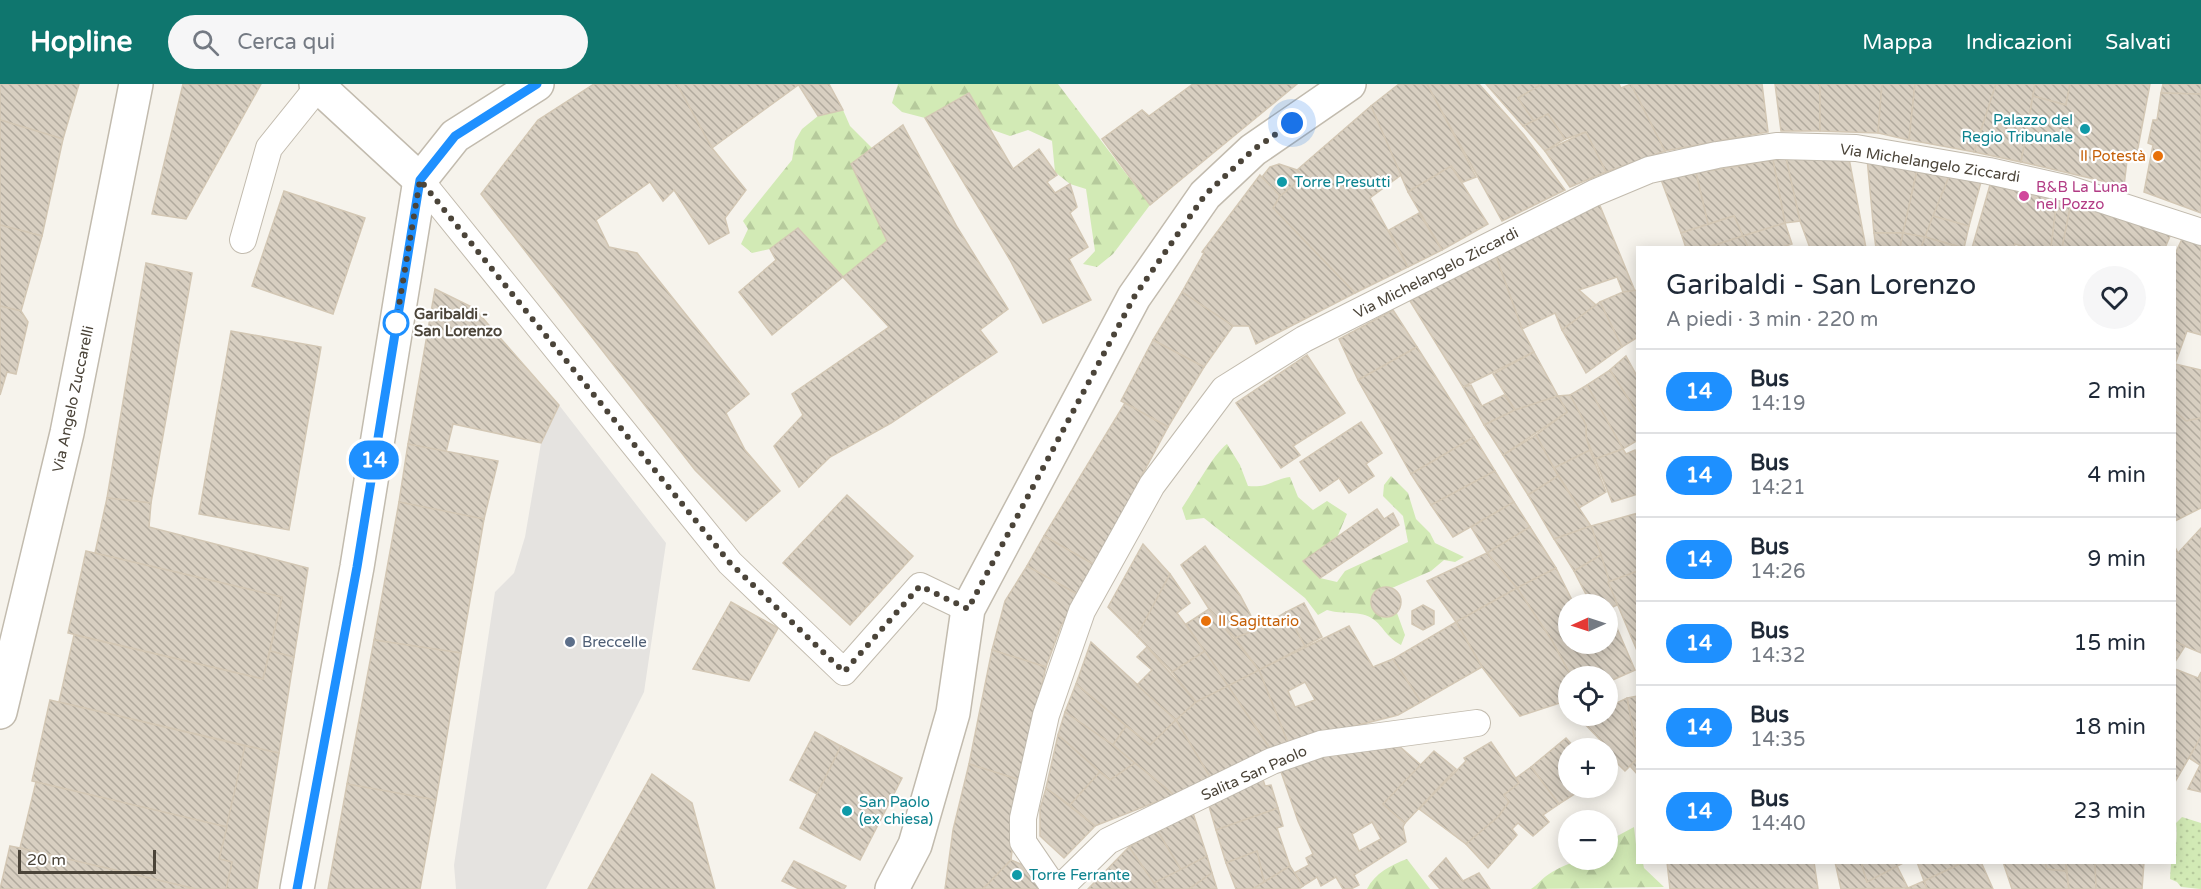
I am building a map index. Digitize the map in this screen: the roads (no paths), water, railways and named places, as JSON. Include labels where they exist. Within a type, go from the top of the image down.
[{"type":"street","name":"Via Angelo Zuccarelli","points":[[0,712],[67,433],[136,84]]},
{"type":"street","points":[[297,889],[357,567],[420,180],[455,136],[537,84]]},
{"type":"street","points":[[892,889],[915,845],[953,713],[968,609],[1134,297],[1205,195],[1253,150],[1349,84]]},
{"type":"street","points":[[317,85],[420,180]]},
{"type":"lane","points":[[243,240],[269,148],[317,85]]},
{"type":"lane","name":"Via Michelangelo Ziccardi","points":[[1057,889],[1023,842],[1023,818],[1046,715],[1082,611],[1152,485],[1224,389],[1304,339],[1594,193],[1638,175],[1657,168],[1718,155],[1776,147],[1856,148],[1989,171],[2080,192],[2201,232]]},
{"type":"lane","points":[[420,180],[730,563],[844,672],[920,586],[968,609]]},
{"type":"lane","name":"Salita San Paolo","points":[[1057,889],[1108,841],[1272,761],[1321,744],[1477,723]]},
{"type":"place","name":"Palazzo del Regio Tribunale","points":[[2085,129]]},
{"type":"place","name":"Il Potestà","points":[[2158,156]]},
{"type":"place","name":"Torre Presutti","points":[[1282,182]]},
{"type":"place","name":"B&B La Luna nel Pozzo","points":[[2024,196]]},
{"type":"place","name":"Garibaldi - San Lorenzo","points":[[396,323]]},
{"type":"place","name":"Il Sagittario","points":[[1206,621]]},
{"type":"place","name":"Breccelle","points":[[570,642]]},
{"type":"place","name":"San Paolo (ex chiesa)","points":[[847,811]]},
{"type":"place","name":"Torre Ferrante","points":[[1017,875]]}]
